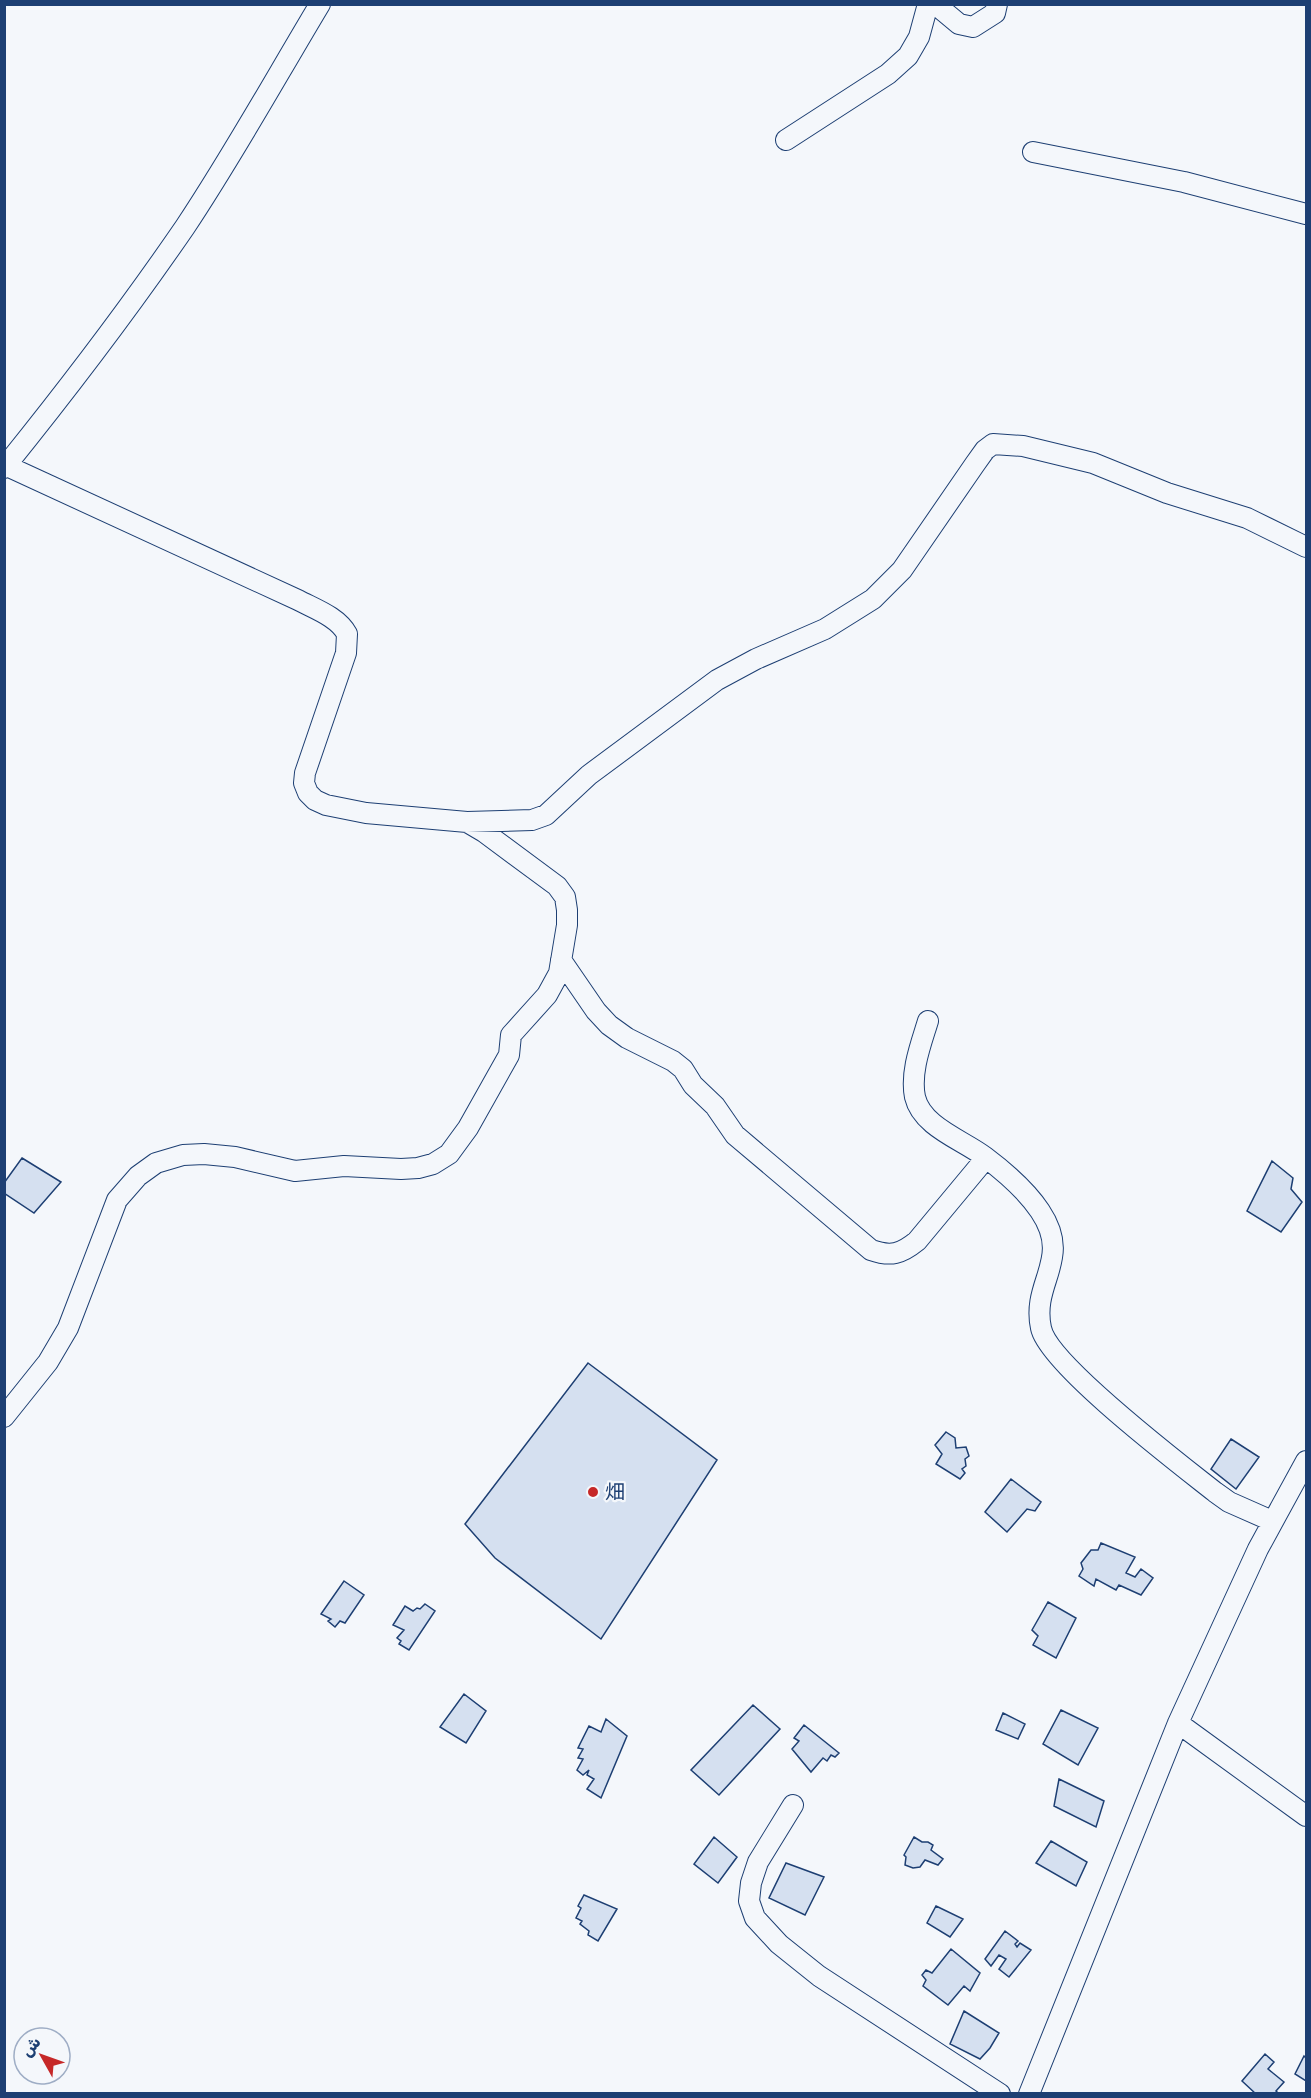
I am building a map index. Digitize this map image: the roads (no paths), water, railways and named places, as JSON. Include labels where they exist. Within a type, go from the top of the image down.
[{"type":"street","points":[[320,4],[262,104],[184,227],[80,372],[5,467],[298,600],[339,624],[347,634],[346,653],[305,773],[304,783],[308,793],[315,800],[339,808],[366,813],[467,822],[532,820],[546,815],[589,775],[717,680],[756,659],[825,629],[873,599],[902,570],[985,450],[993,444],[1023,446],[1093,463],[1167,494],[1237,514],[1306,547]]},
{"type":"street","points":[[786,140],[879,81],[908,57],[920,37],[928,4]]},
{"type":"street","points":[[934,4],[959,24],[973,27],[995,13],[997,4]]},
{"type":"street","points":[[1033,152],[1184,182],[1306,214]]},
{"type":"street","points":[[4,1417],[48,1362],[68,1328],[114,1206],[138,1176],[156,1163],[183,1155],[204,1154],[235,1157],[295,1171],[344,1166],[418,1168],[433,1164],[449,1154],[468,1128],[508,1055],[511,1035],[547,995],[559,973],[567,925],[565,897],[557,886],[467,822]]},
{"type":"street","points":[[561,960],[596,1011],[609,1025],[627,1038],[673,1061],[715,1106],[735,1135],[871,1250],[893,1255],[905,1251],[917,1241],[986,1158]]},
{"type":"street","points":[[928,1022],[918,1054],[915,1076],[914,1094],[918,1108],[929,1120],[986,1158],[1029,1196],[1048,1224],[1054,1249],[1053,1260],[1041,1293],[1040,1322],[1041,1330],[1053,1350],[1095,1392],[1215,1492],[1229,1502],[1272,1521]]},
{"type":"street","points":[[1029,2094],[1178,1723],[1243,1579],[1306,1461]]},
{"type":"street","points":[[1178,1723],[1306,1816]]},
{"type":"street","points":[[793,1805],[758,1862],[751,1883],[749,1901],[755,1918],[779,1944],[819,1976],[1000,2094]]},
{"type":"place","name":"畑","points":[[593,1492]]}]
